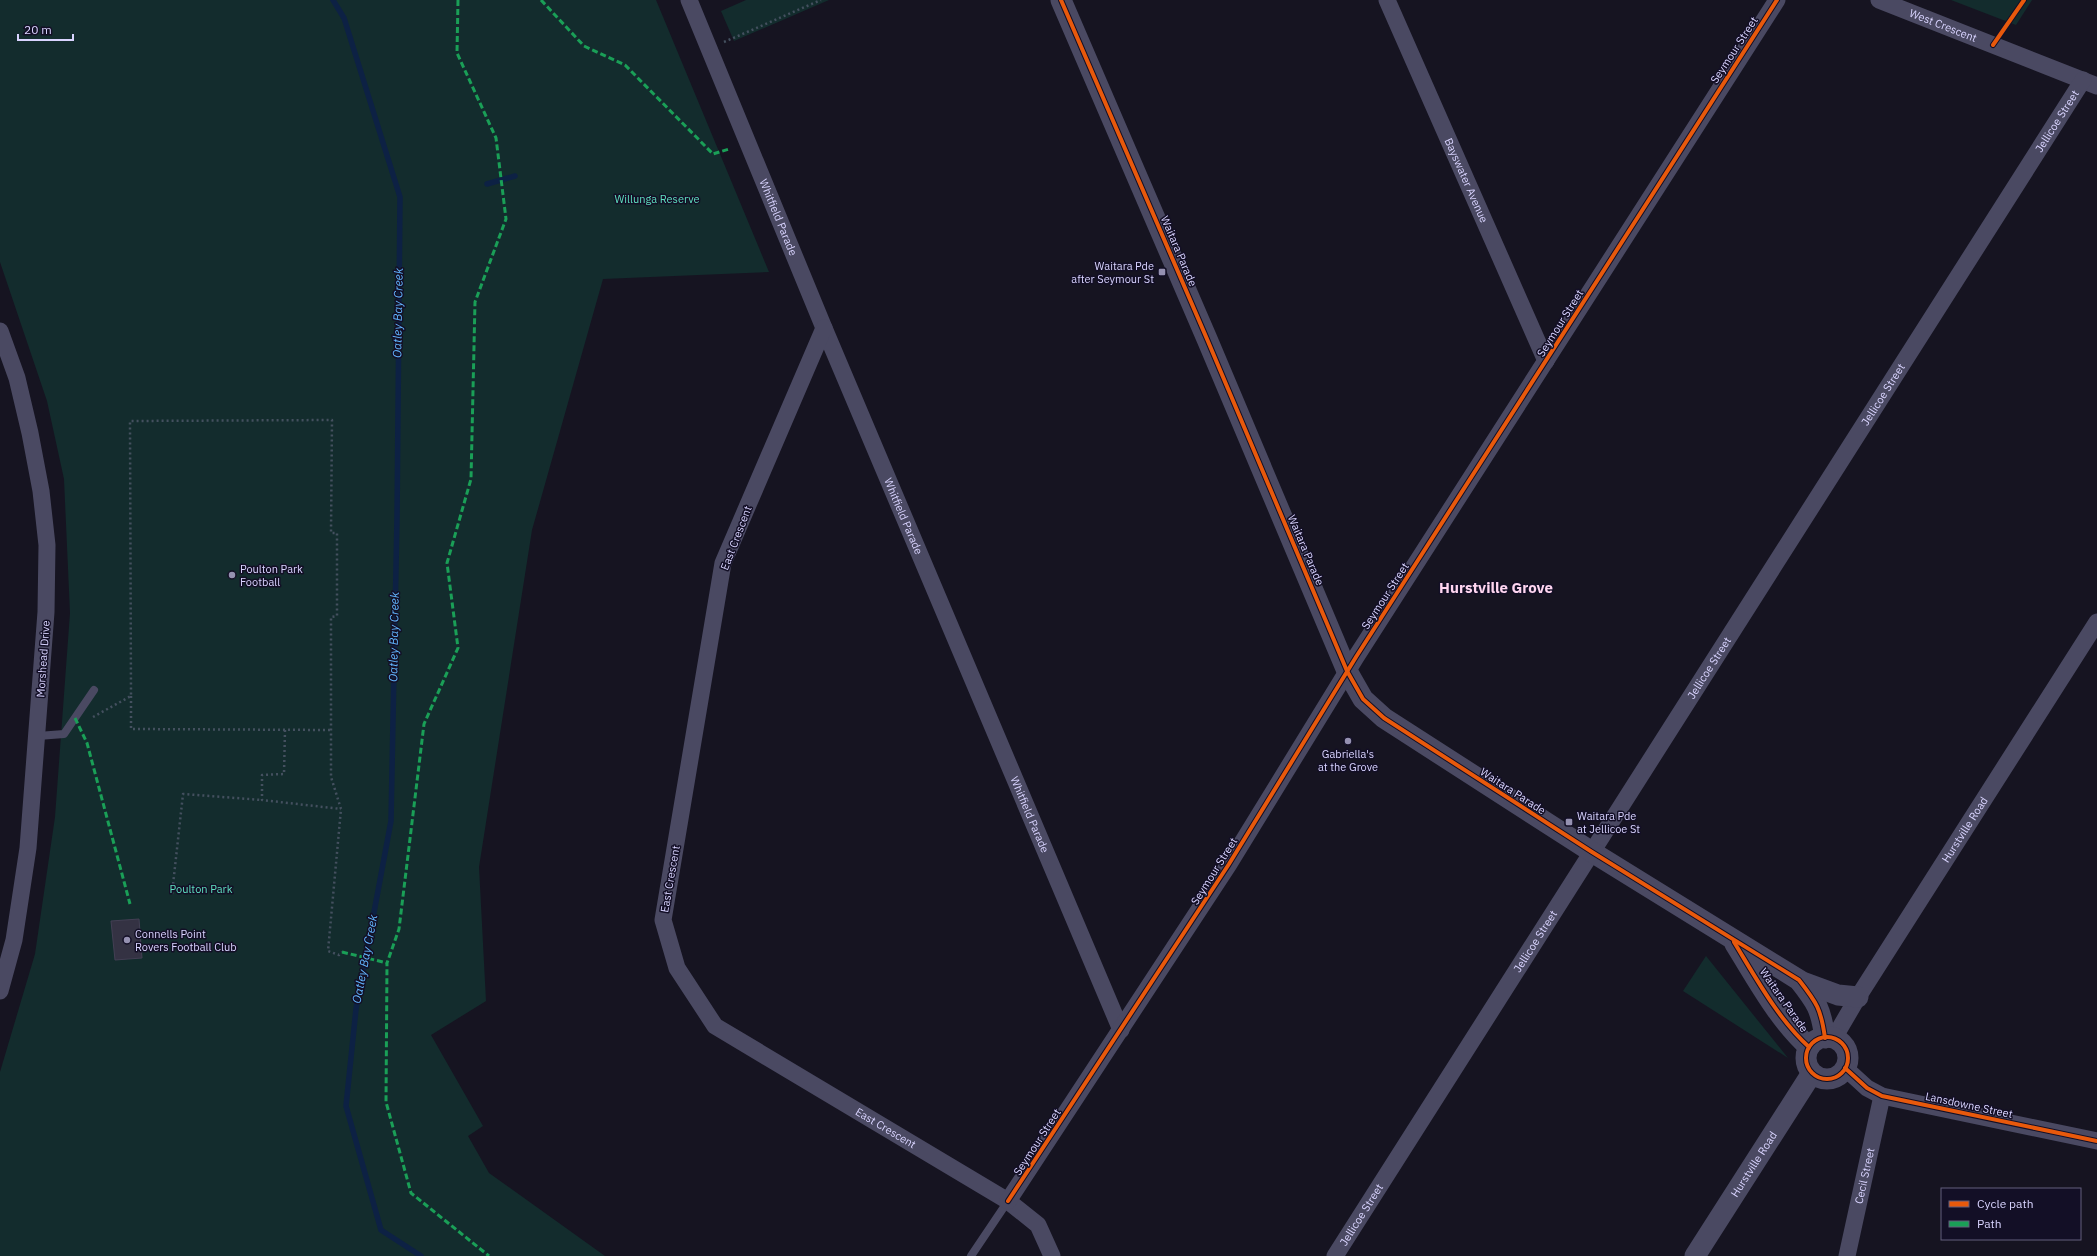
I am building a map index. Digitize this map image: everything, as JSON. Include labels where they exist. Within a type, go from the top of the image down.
[{"type":"street","name":"Whitfield Parade","points":[[690,0],[824,328],[1121,1030]]},
{"type":"street","name":"Waitara Parade","points":[[1061,0],[1207,339],[1347,672],[1364,699],[1384,718],[1592,852],[1799,980],[1816,1002],[1822,1016],[1822,1041],[1797,1036],[1769,998],[1733,940]]},
{"type":"street","name":"Bayswater Avenue","points":[[1387,0],[1546,361]]},
{"type":"street","name":"Seymour Street","points":[[1008,1201],[1229,864],[1347,672],[1777,0]]},
{"type":"street","name":"West Crescent","points":[[1880,0],[2090,83]]},
{"type":"street","name":"Jellicoe Street","points":[[1334,1256],[1592,852],[2090,83]]},
{"type":"street","name":"East Crescent","points":[[824,328],[724,563],[663,920],[677,968],[714,1026],[1008,1201],[1038,1225],[1052,1256]]},
{"type":"street","name":"Morshead Drive","points":[[0,331],[17,378],[30,433],[41,491],[47,545],[46,612],[38,736],[28,848],[20,909],[14,940],[0,991]]},
{"type":"street","name":"Hurstville Road","points":[[1822,1041],[1858,997],[2097,622]]},
{"type":"street","points":[[1799,980],[1838,995],[1858,997]]},
{"type":"street","points":[[1822,1041],[1845,1047],[1847,1054],[1846,1068],[1842,1073],[1830,1079],[1817,1077],[1812,1073],[1806,1060],[1822,1041]]},
{"type":"street","name":"Lansdowne Street","points":[[1846,1068],[1866,1088],[1882,1096],[2097,1141]]},
{"type":"street","name":"Hurstville Road","points":[[1694,1256],[1812,1073]]},
{"type":"street","name":"Cecil Street","points":[[1847,1256],[1882,1096]]},
{"type":"lane","points":[[38,736],[64,734],[94,690]]},
{"type":"lane","name":"Seymour Street","points":[[971,1256],[1008,1201]]},
{"type":"path","points":[[710,48],[821,0]]},
{"type":"path","points":[[331,730],[131,729],[130,421],[332,420],[331,533],[337,533],[337,616],[330,617],[331,730],[331,777],[341,809],[328,951],[339,955],[342,952]]},
{"type":"path","points":[[75,718],[88,720],[131,696]]},
{"type":"path","points":[[262,800],[262,775],[284,774],[284,730]]},
{"type":"path","points":[[172,894],[183,794],[262,800],[341,809]]},
{"type":"green space","points":[[0,0],[656,0],[769,272],[603,279],[532,530],[479,867],[486,1001],[431,1035],[483,1126],[468,1136],[489,1173],[605,1256],[0,1256],[0,1072],[35,954],[55,817],[70,613],[64,479],[47,401],[0,262]]},
{"type":"green space","points":[[746,0],[829,0],[734,41],[721,11]]},
{"type":"green space","points":[[1951,0],[2032,0],[2016,25]]},
{"type":"green space","points":[[1706,956],[1788,1058],[1683,991]]},
{"type":"building","name":"Connells Point Rovers Football Club","points":[[139,919],[142,958],[115,960],[111,921]]},
{"type":"waterway","name":"Oatley Bay Creek","points":[[333,0],[344,18],[400,197],[397,518],[391,821],[356,1009],[346,1106],[381,1230],[421,1256]]},
{"type":"waterway","points":[[487,184],[515,176]]},
{"type":"marked path","points":[[458,0],[457,53],[496,138],[506,219],[475,302],[471,479],[447,563],[458,648],[424,724],[399,929],[387,963],[386,1102],[411,1193],[489,1256]]},
{"type":"marked path","points":[[541,0],[584,46],[625,65],[713,154],[729,149]]},
{"type":"marked path","points":[[75,718],[87,743],[130,904]]},
{"type":"marked path","points":[[342,952],[387,963]]},
{"type":"cycle path","points":[[1061,0],[1207,339],[1347,671],[1363,699],[1384,718],[1592,852],[1799,980],[1814,1001],[1820,1013],[1825,1038]]},
{"type":"cycle path","points":[[1008,1201],[1229,864],[1356,657],[1777,0]]},
{"type":"cycle path","points":[[1993,45],[2024,0]]},
{"type":"cycle path","points":[[1734,942],[1777,1011],[1809,1047]]},
{"type":"cycle path","points":[[1827,1037],[1842,1043],[1848,1058],[1842,1073],[1827,1079],[1812,1073],[1806,1058],[1812,1043],[1827,1037]]},
{"type":"cycle path","points":[[1845,1068],[1867,1088],[1882,1096],[2097,1141]]},
{"type":"place","name":"Waitara Pde after Seymour St","points":[[1162,272]]},
{"type":"place","name":"Poulton Park Football","points":[[232,575]]},
{"type":"place","name":"Gabriella's at the Grove","points":[[1348,741]]},
{"type":"place","name":"Waitara Pde at Jellicoe St","points":[[1569,822]]},
{"type":"place","name":"Connells Point Rovers Football Club","points":[[127,940]]},
{"type":"district","name":"Hurstville Grove","points":[[1496,588]]},
{"type":"park label","name":"Willunga Reserve","points":[[657,199]]},
{"type":"park label","name":"Poulton Park","points":[[201,889]]}]
